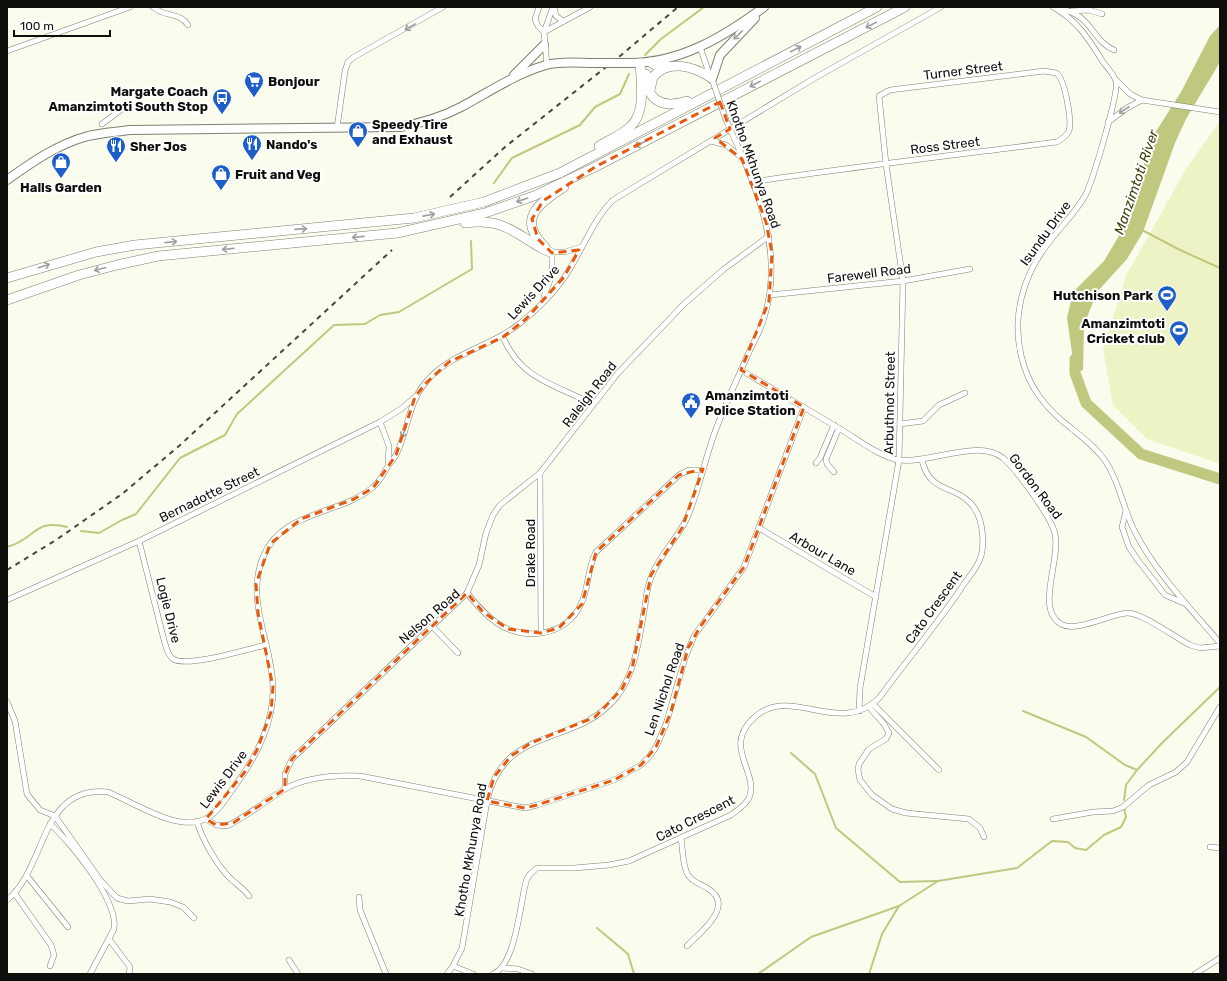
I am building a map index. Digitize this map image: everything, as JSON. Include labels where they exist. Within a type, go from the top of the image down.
[{"type":"highway","points":[[7,278],[96,252],[135,245],[414,218],[484,202],[534,184],[599,153],[704,96],[877,7]]},
{"type":"highway","points":[[412,231],[485,213],[534,196],[595,167],[905,7]]},
{"type":"highway","points":[[645,63],[666,66],[686,66],[699,70],[712,79]]},
{"type":"highway","points":[[645,63],[646,84],[651,93],[659,102],[669,105],[704,96]]},
{"type":"highway","points":[[534,184],[633,124],[640,104],[645,63]]},
{"type":"highway","points":[[651,93],[650,85],[653,77],[666,66]]},
{"type":"highway","points":[[551,252],[538,239],[532,226],[532,219],[538,207],[543,200],[595,167]]},
{"type":"highway","points":[[7,300],[117,264],[158,256],[412,231],[478,221],[501,224],[542,249],[551,252]]},
{"type":"main road","points":[[7,180],[36,159],[60,147],[87,136],[102,133],[130,130],[400,127],[424,122],[460,107],[507,81],[546,65],[566,63],[645,63],[672,58],[700,47],[749,18],[764,7]]},
{"type":"main road","points":[[712,79],[717,61],[724,50],[764,7]]},
{"type":"main road","points":[[507,81],[544,45]]},
{"type":"street","points":[[7,51],[130,7]]},
{"type":"street","points":[[153,7],[162,13],[180,17],[188,25]]},
{"type":"street","points":[[337,128],[345,71],[348,62],[354,57],[443,7]]},
{"type":"street","points":[[539,7],[535,19],[538,26],[544,32]]},
{"type":"street","points":[[546,65],[544,32],[553,7]]},
{"type":"street","points":[[553,7],[556,16],[563,21]]},
{"type":"street","points":[[544,32],[590,7]]},
{"type":"street","points":[[730,129],[813,79],[941,7]]},
{"type":"street","points":[[1054,8],[1070,11],[1089,10],[1102,14]]},
{"type":"street","points":[[1054,8],[1073,20],[1083,31],[1116,80],[1130,94],[1142,100],[1220,112]]},
{"type":"street","points":[[1070,11],[1090,25],[1100,40],[1109,48],[1114,50]]},
{"type":"street","name":"Khotho Mkhunya Road","points":[[447,974],[462,948],[467,927],[487,801],[494,777],[511,756],[531,743],[595,717],[606,708],[622,689],[632,669],[651,575],[685,523],[710,444],[764,320],[770,295],[772,270],[769,236],[752,182],[726,120],[700,47]]},
{"type":"street","name":"Turner Street","points":[[880,94],[890,90],[1050,71]]},
{"type":"street","name":"Ross Street","points":[[752,182],[838,169],[886,164],[1061,140],[1069,129],[1064,85],[1059,74],[1050,71]]},
{"type":"street","name":"Isundu Drive","points":[[1116,80],[1115,94],[1102,147],[1086,194],[1075,211],[1042,251],[1030,271],[1021,298],[1018,327],[1021,356],[1028,379],[1034,391],[1046,407],[1093,446],[1106,461],[1117,483],[1126,511],[1141,543],[1186,604],[1220,643]]},
{"type":"street","name":"Arbuthnot Street","points":[[859,711],[860,688],[899,460],[903,281],[886,164],[879,104],[880,94]]},
{"type":"street","points":[[1108,122],[1127,108],[1142,100]]},
{"type":"street","points":[[102,124],[122,109]]},
{"type":"street","name":"Lewis Drive","points":[[7,900],[15,894],[27,876],[54,816],[75,797],[99,791],[108,792],[125,798],[159,816],[172,820],[197,821],[206,819],[217,810],[244,773],[265,732],[271,712],[273,687],[266,645],[258,613],[256,584],[260,567],[270,544],[277,536],[301,519],[354,499],[373,488],[383,476],[396,455],[415,396],[436,371],[449,362],[503,337],[526,319],[564,277],[573,264],[598,218],[613,200],[730,129]]},
{"type":"street","points":[[710,141],[726,145],[742,159]]},
{"type":"street","name":"Raleigh Road","points":[[466,593],[479,565],[486,533],[493,515],[500,506],[540,473],[564,444],[592,404],[618,373],[700,289],[769,236]]},
{"type":"street","points":[[537,308],[550,285],[552,275],[551,252],[565,252],[581,247]]},
{"type":"street","name":"Farewell Road","points":[[770,295],[903,281],[970,269]]},
{"type":"street","points":[[503,337],[508,348],[524,368],[537,378],[572,393],[592,404]]},
{"type":"street","points":[[741,370],[870,447],[899,460]]},
{"type":"street","points":[[900,424],[923,421],[939,405],[965,393]]},
{"type":"street","name":"Bernadotte Street","points":[[7,600],[139,541],[380,422],[415,396]]},
{"type":"street","name":"Len Nichol Road","points":[[206,819],[216,825],[227,826],[285,789],[308,781],[350,776],[505,805],[530,807],[614,780],[641,765],[650,757],[666,724],[685,658],[694,636],[740,573],[759,528],[804,407]]},
{"type":"street","name":"Lewis Drive","points":[[380,422],[389,446],[388,466]]},
{"type":"street","points":[[816,463],[836,427]]},
{"type":"street","points":[[834,472],[827,464],[826,459],[836,427]]},
{"type":"street","name":"Gordon Road","points":[[899,460],[922,460],[972,451],[982,451],[998,456],[1010,466],[1047,515],[1053,526],[1056,538],[1056,553],[1048,605],[1052,617],[1062,625],[1072,627],[1116,615],[1134,613],[1190,645],[1200,648],[1220,646]]},
{"type":"street","name":"Cato Crescent","points":[[502,968],[517,928],[522,909],[526,881],[537,868],[574,868],[609,865],[629,861],[731,815],[744,805],[748,799],[750,783],[740,743],[744,728],[757,715],[772,707],[784,705],[830,713],[849,714],[871,705],[953,600],[980,559],[982,546],[981,529],[976,510],[969,501],[931,481],[924,471],[922,460]]},
{"type":"street","name":"Nelson Road","points":[[285,789],[285,774],[292,760],[466,593],[483,612],[508,629],[519,632],[541,633],[559,628],[570,620],[579,609],[585,595],[592,560],[603,545],[679,475],[689,470],[703,470]]},
{"type":"street","name":"Drake Road","points":[[540,473],[541,633]]},
{"type":"street","name":"Isundu Drive","points":[[1126,511],[1122,527],[1129,547],[1165,595],[1186,604]]},
{"type":"street","name":"Arbour Lane","points":[[759,528],[876,597]]},
{"type":"street","name":"Logie Drive","points":[[139,541],[164,640],[169,655],[173,660],[192,662],[266,645]]},
{"type":"street","points":[[432,626],[458,654]]},
{"type":"street","points":[[7,702],[15,721],[28,794],[40,810],[54,816],[101,881],[117,898],[128,901],[150,899],[170,902],[183,907],[194,918]]},
{"type":"street","points":[[871,705],[939,770]]},
{"type":"street","points":[[871,705],[889,733],[886,738],[869,749],[859,764],[858,770],[860,780],[872,795],[892,809],[906,813],[969,819],[980,828],[984,837]]},
{"type":"street","points":[[1052,819],[1092,812],[1113,811],[1123,807],[1149,785],[1176,772],[1187,762],[1220,707]]},
{"type":"street","points":[[197,821],[202,838],[223,869],[231,880],[242,887],[249,896]]},
{"type":"street","points":[[50,824],[69,842],[104,893],[113,912],[115,922],[109,940],[90,974]]},
{"type":"street","points":[[681,838],[685,869],[688,876],[696,883],[709,889],[716,895],[719,907],[717,914],[708,926],[687,946]]},
{"type":"street","points":[[1210,847],[1220,848]]},
{"type":"street","points":[[27,876],[68,927]]},
{"type":"street","points":[[15,894],[51,945],[54,955],[50,966]]},
{"type":"street","points":[[359,897],[360,910],[386,974]]},
{"type":"street","points":[[109,940],[130,967],[128,974]]},
{"type":"street","points":[[1195,974],[1220,958]]},
{"type":"street","points":[[289,960],[298,974]]},
{"type":"street","points":[[453,966],[473,974]]},
{"type":"street","points":[[493,974],[502,968],[518,969],[532,974]]},
{"type":"highlighted area","points":[[720,102],[730,129],[715,138],[742,159],[766,222],[772,253],[769,301],[741,370],[804,407],[744,567],[700,627],[688,648],[671,712],[656,747],[641,765],[614,780],[537,805],[525,808],[487,801],[494,777],[511,756],[531,743],[595,717],[622,689],[632,669],[651,575],[682,528],[703,469],[679,475],[596,552],[582,604],[559,628],[541,633],[508,629],[483,612],[467,593],[292,759],[285,774],[285,789],[233,823],[216,825],[206,819],[244,773],[257,750],[271,712],[273,687],[258,613],[256,584],[270,544],[301,519],[354,499],[373,488],[396,455],[415,397],[426,383],[449,362],[503,337],[526,319],[564,277],[579,250],[552,253],[538,239],[532,219],[543,201],[595,167]]},
{"type":"shaded area","points":[[1220,25],[1220,62],[1186,119],[1175,143],[1143,232],[1127,259],[1097,292],[1084,325],[1083,370],[1075,373],[1067,318],[1073,292],[1104,261],[1129,219],[1137,184],[1155,133],[1181,92],[1210,36]]},
{"type":"shaded area","name":"Hutchison Park","points":[[1220,121],[1220,464],[1147,439],[1113,405],[1103,349],[1126,276],[1186,169]]},
{"type":"waterway","points":[[645,55],[661,39],[704,7]]},
{"type":"waterway","points":[[494,183],[512,158],[580,125],[595,107],[620,94],[629,74]]},
{"type":"waterway","points":[[1142,230],[1180,250],[1220,268]]},
{"type":"waterway","points":[[81,531],[99,533],[136,514],[180,458],[225,435],[237,414],[334,325],[365,324],[380,315],[399,312],[472,269],[471,241]]},
{"type":"waterway","name":"Manzimtoti River","points":[[1075,359],[1075,373],[1086,403],[1141,454],[1220,479]]},
{"type":"waterway","points":[[7,547],[24,540],[35,531],[48,525],[67,527]]},
{"type":"waterway","points":[[1124,800],[1126,785],[1137,770],[1162,743],[1220,687]]},
{"type":"waterway","points":[[1023,711],[1086,737],[1125,765],[1137,770]]},
{"type":"waterway","points":[[791,753],[815,774],[836,828],[900,882],[937,881]]},
{"type":"waterway","points":[[758,974],[811,937],[899,906],[938,881],[1017,868],[1052,841],[1068,842],[1075,848],[1086,850],[1104,835],[1121,827],[1126,817],[1124,808]]},
{"type":"waterway","points":[[869,974],[882,934],[899,906]]},
{"type":"waterway","points":[[597,928],[628,954],[634,974]]},
{"type":"railway","points":[[450,197],[505,147],[620,56],[678,7]]},
{"type":"railway","points":[[7,570],[56,540],[122,494],[179,446],[392,250]]},
{"type":"place","name":"Bonjour","points":[[254,98]]},
{"type":"place","name":"Margate Coach Amanzimtoti South Stop","points":[[222,115]]},
{"type":"place","name":"Speedy Tire and Exhaust","points":[[358,148]]},
{"type":"place","name":"Nando's","points":[[252,161]]},
{"type":"place","name":"Sher Jos","points":[[116,163]]},
{"type":"place","name":"Halls Garden","points":[[61,179]]},
{"type":"place","name":"Fruit and Veg","points":[[221,191]]},
{"type":"place","name":"Hutchison Park","points":[[1167,312]]},
{"type":"place","name":"Amanzimtoti Cricket club","points":[[1179,347]]},
{"type":"place","name":"Amanzimtoti Police Station","points":[[691,419]]}]
